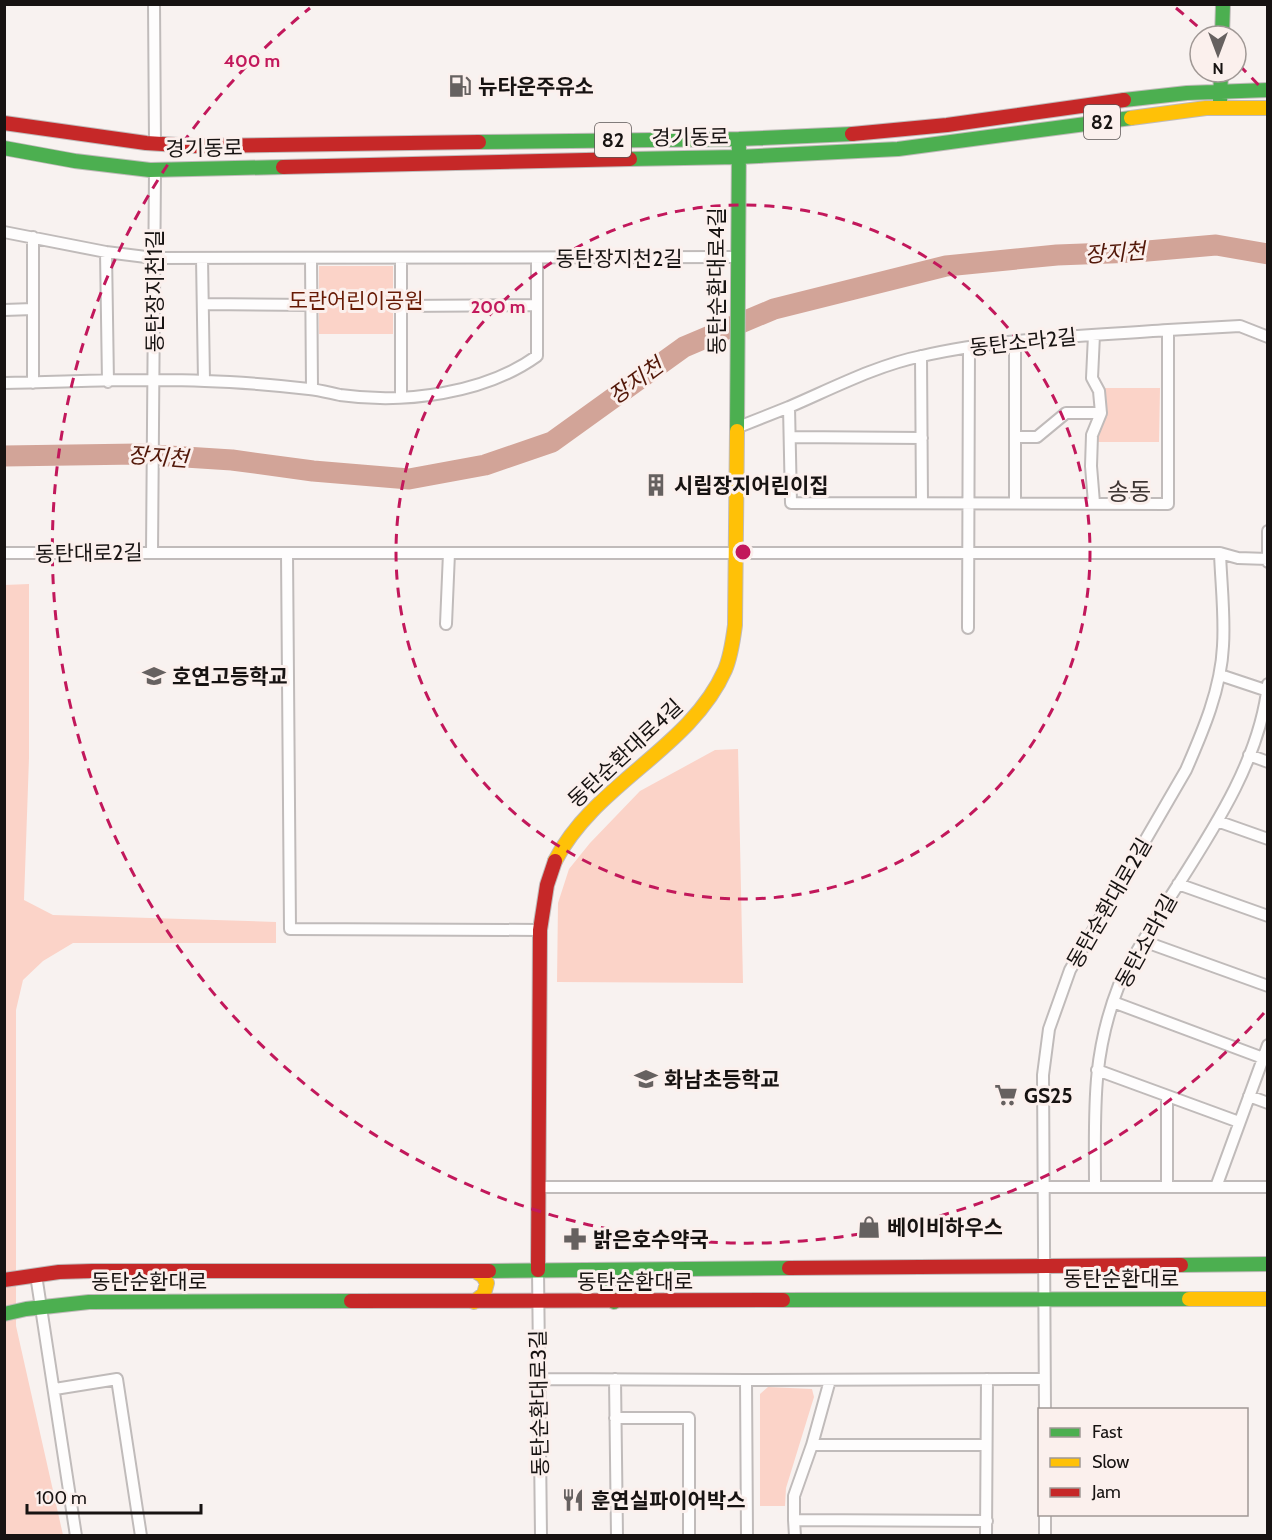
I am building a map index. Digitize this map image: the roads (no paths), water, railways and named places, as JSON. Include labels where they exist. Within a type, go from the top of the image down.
[{"type":"main road","points":[[1222,24],[1223,4]]},
{"type":"main road","points":[[1220,84],[1220,108]]},
{"type":"main road","name":"경기동로","points":[[4,123],[155,144],[195,146],[739,139],[811,137],[947,125],[1220,90],[1268,90]]},
{"type":"main road","name":"경기동로","points":[[4,150],[155,170],[738,157],[898,149],[1220,108],[1268,108]]},
{"type":"main road","name":"동탄순환대로4길","points":[[538,1270],[540,930],[546,892],[556,860],[572,833],[592,809],[685,727],[704,705],[722,676],[730,654],[735,625],[739,139]]},
{"type":"main road","name":"동탄순환대로","points":[[4,1280],[92,1271],[475,1271],[1268,1264]]},
{"type":"main road","points":[[614,1302],[605,1290],[607,1279],[671,1276],[715,1269]]},
{"type":"main road","points":[[474,1302],[484,1294],[486,1283],[483,1276],[475,1271]]},
{"type":"main road","name":"동탄순환대로","points":[[4,1314],[42,1307],[100,1302],[1268,1299]]},
{"type":"street","points":[[154,4],[155,144]]},
{"type":"street","name":"동탄장지천1길","points":[[153,531],[155,170]]},
{"type":"street","name":"동탄장지천2길","points":[[4,232],[106,252],[154,258],[737,257]]},
{"type":"street","points":[[33,237],[33,382]]},
{"type":"street","points":[[106,252],[108,382]]},
{"type":"street","points":[[202,258],[204,381]]},
{"type":"street","points":[[311,258],[312,389]]},
{"type":"street","points":[[401,258],[401,396]]},
{"type":"street","name":"동탄장지천2길","points":[[4,383],[204,381],[312,389],[358,396],[446,393],[493,380],[521,367],[537,356],[537,258]]},
{"type":"street","points":[[203,304],[311,305]]},
{"type":"street","points":[[401,306],[537,305]]},
{"type":"street","points":[[4,310],[33,309]]},
{"type":"street","name":"동탄소라2길","points":[[736,428],[898,362],[969,347],[1094,335],[1240,326],[1268,337]]},
{"type":"street","points":[[789,407],[791,503],[1094,502],[1168,504],[1168,330]]},
{"type":"street","points":[[1094,335],[1092,378],[1099,391],[1101,413],[1092,435],[1091,466],[1094,502]]},
{"type":"street","points":[[1015,343],[1015,503]]},
{"type":"street","points":[[968,628],[969,347]]},
{"type":"street","points":[[921,356],[922,503]]},
{"type":"street","points":[[1015,437],[1037,437],[1066,413],[1101,413]]},
{"type":"street","points":[[790,437],[922,438]]},
{"type":"street","name":"동탄대로2길","points":[[4,553],[152,553],[153,531]]},
{"type":"street","points":[[152,553],[1220,553],[1238,558],[1267,560],[1268,531]]},
{"type":"street","points":[[287,553],[290,929],[540,930]]},
{"type":"street","points":[[446,624],[449,553]]},
{"type":"street","name":"동탄순환대로2길","points":[[1044,1408],[1043,1075],[1049,1029],[1070,970],[1186,770],[1206,722],[1220,675],[1223,645],[1220,553]]},
{"type":"street","points":[[1220,675],[1267,691]]},
{"type":"street","name":"동탄소라1길","points":[[1095,1187],[1097,1070],[1104,1029],[1113,1002],[1143,940],[1217,821],[1249,755],[1268,684]]},
{"type":"street","points":[[1249,755],[1268,762]]},
{"type":"street","points":[[1217,821],[1268,839]]},
{"type":"street","points":[[1178,884],[1268,916]]},
{"type":"street","points":[[1143,940],[1268,986]]},
{"type":"street","points":[[1113,1002],[1263,1058]]},
{"type":"street","points":[[1216,1187],[1268,1046]]},
{"type":"street","points":[[1097,1070],[1239,1122]]},
{"type":"street","points":[[1167,1096],[1167,1187]]},
{"type":"street","points":[[1249,1096],[1268,1103]]},
{"type":"street","points":[[538,1187],[1268,1187]]},
{"type":"street","name":"동탄순환대로3길","points":[[538,1270],[541,1536]]},
{"type":"street","points":[[36,1275],[76,1536]]},
{"type":"street","points":[[539,1378],[1044,1379]]},
{"type":"street","points":[[55,1389],[117,1379],[141,1536]]},
{"type":"street","points":[[615,1379],[617,1536]]},
{"type":"street","points":[[986,1536],[987,1379]]},
{"type":"street","points":[[746,1380],[747,1536]]},
{"type":"street","points":[[795,1536],[794,1496],[812,1445],[830,1380]]},
{"type":"street","points":[[615,1418],[689,1418],[689,1536]]},
{"type":"street","points":[[812,1445],[986,1445]]},
{"type":"street","points":[[1045,1516],[1045,1536]]},
{"type":"street","points":[[794,1520],[987,1521]]},
{"type":"waterway","name":"장지천","points":[[4,456],[138,454],[232,460],[313,471],[409,479],[485,465],[552,442],[684,347],[774,309],[946,266],[1057,255],[1136,252],[1216,245],[1268,254]]},
{"type":"place","name":"뉴타운주유소","points":[[460,86]]},
{"type":"place","name":"시립장지어린이집","points":[[656,485]]},
{"type":"place","name":"호연고등학교","points":[[154,676]]},
{"type":"place","name":"화남초등학교","points":[[646,1079]]},
{"type":"place","name":"GS25","points":[[1006,1095]]},
{"type":"place","name":"베이비하우스","points":[[869,1227]]},
{"type":"place","name":"밝은호수약국","points":[[575,1239]]},
{"type":"place","name":"훈연실파이어박스","points":[[573,1500]]},
{"type":"district","name":"송동","points":[[1129,491]]},
{"type":"park label","name":"도란어린이공원","points":[[356,300]]}]
